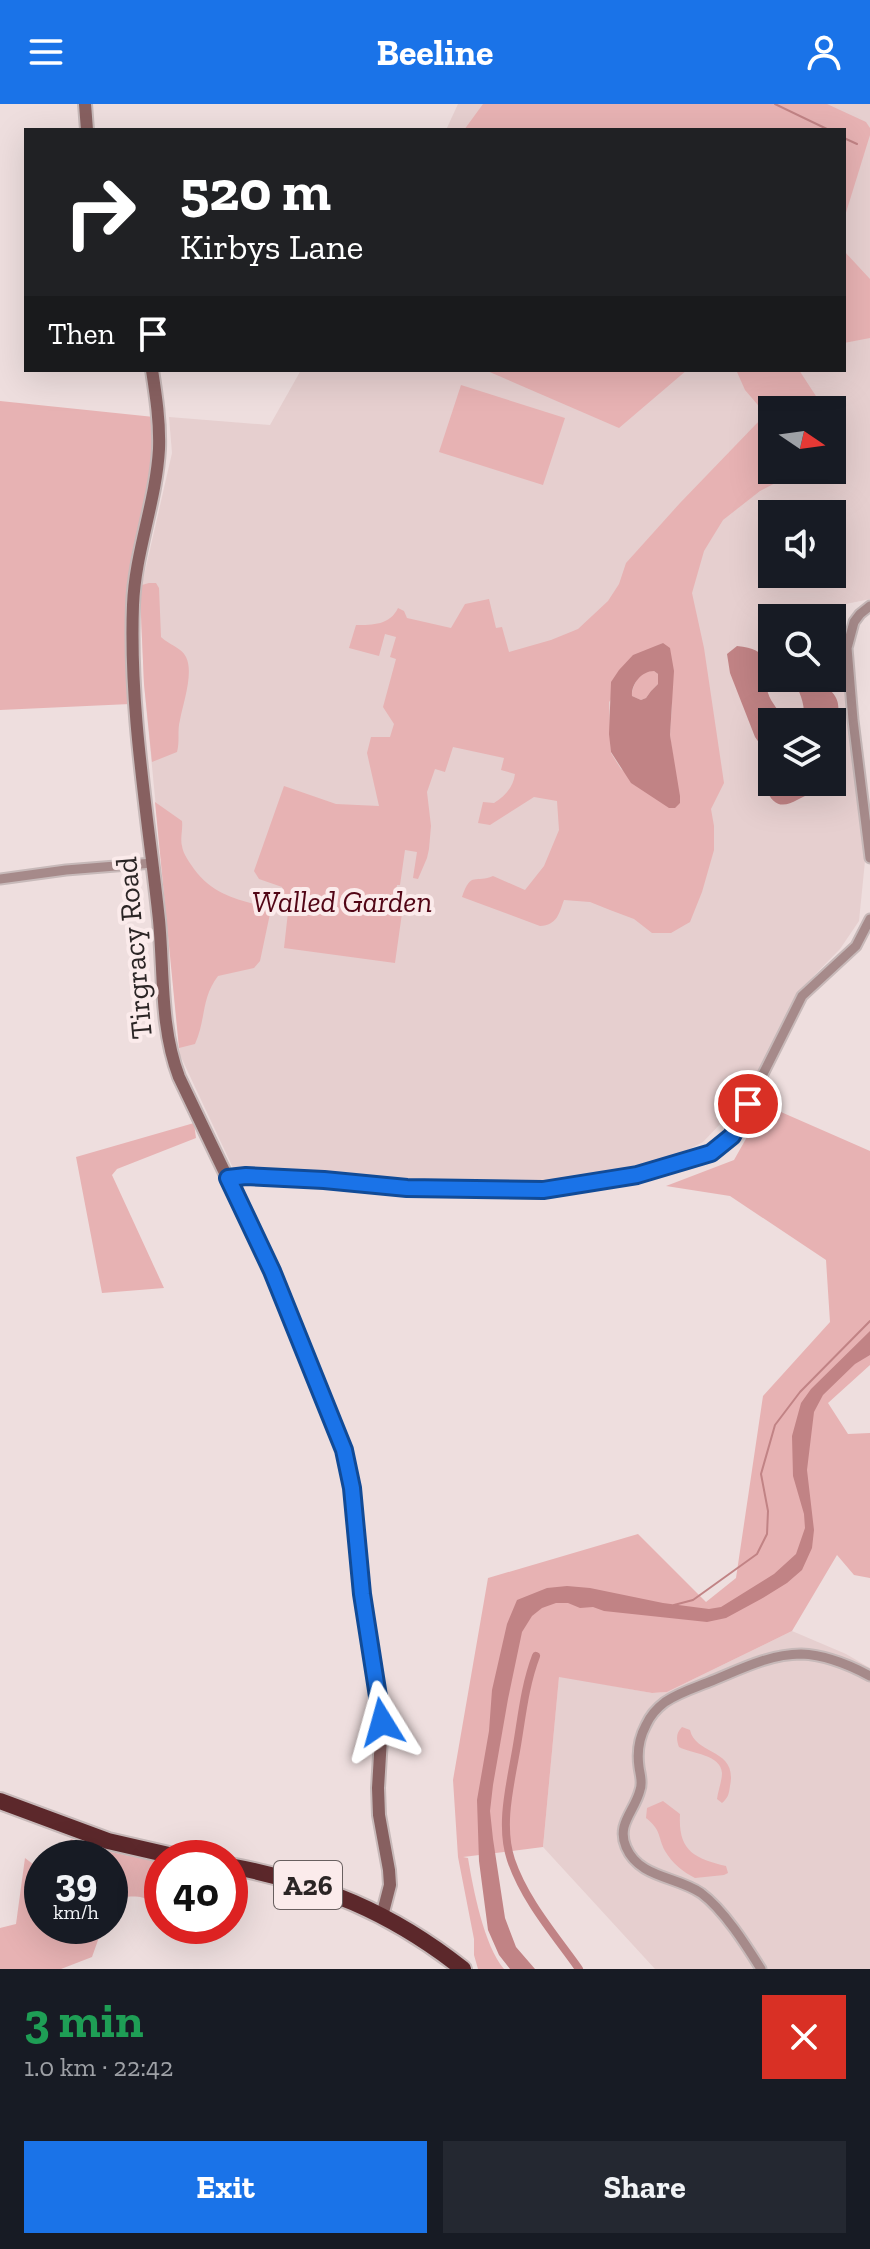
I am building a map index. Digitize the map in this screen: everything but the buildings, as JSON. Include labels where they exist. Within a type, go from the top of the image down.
[{"type":"highway","points":[[0,1801],[108,1841],[144,1849]]},
{"type":"highway","name":"A26","points":[[248,1870],[309,1885],[356,1903],[426,1942],[463,1969]]},
{"type":"street","points":[[85,104],[87,128]]},
{"type":"street","name":"Tirgracy Road","points":[[152,372],[159,452],[134,586],[133,676],[161,946],[165,1025],[171,1054],[190,1100],[278,1285],[336,1427],[348,1468],[362,1594],[382,1722],[379,1815],[390,1885],[382,1916]]},
{"type":"street","points":[[870,606],[854,622],[847,648],[870,858]]},
{"type":"street","points":[[0,879],[153,863]]},
{"type":"street","points":[[228,1178],[324,1180],[407,1188],[543,1190],[637,1175],[711,1153],[732,1136],[802,996],[851,951],[864,934],[870,919]]},
{"type":"street","points":[[761,1969],[737,1933],[706,1898],[689,1886],[640,1866],[625,1846],[624,1823],[642,1784],[638,1753],[643,1732],[657,1709],[671,1698],[779,1656],[821,1656],[870,1676]]},
{"type":"shaded area","points":[[458,104],[870,104],[870,599],[846,604],[758,604],[758,692],[846,692],[846,658],[865,861],[859,921],[840,949],[797,993],[745,1098],[703,1142],[660,1164],[525,1189],[233,1168],[180,1055],[144,684],[140,593],[172,453],[169,417],[270,425],[300,372],[846,372],[846,128],[447,128]]},
{"type":"shaded area","points":[[663,643],[670,648],[674,671],[670,735],[680,796],[680,803],[675,808],[669,808],[631,783],[611,752],[611,682],[633,655]],"holes":[[[654,671],[658,674],[658,684],[646,698],[641,700],[632,696],[633,687],[641,676]]]},
{"type":"shaded area","points":[[737,646],[758,652],[758,692],[768,692],[776,708],[758,708],[758,741],[730,673],[727,654]]},
{"type":"shaded area","points":[[799,692],[832,692],[838,708],[804,708]]},
{"type":"shaded area","points":[[805,796],[787,804],[775,802],[770,797]]},
{"type":"shaded area","points":[[870,1331],[870,1355],[855,1364],[823,1395],[814,1412],[807,1470],[814,1530],[812,1548],[802,1570],[787,1583],[726,1618],[707,1622],[556,1603],[532,1616],[522,1632],[490,1811],[505,1918],[516,1947],[535,1969],[510,1969],[499,1955],[488,1930],[479,1861],[477,1800],[489,1731],[492,1690],[507,1624],[517,1600],[547,1588],[567,1586],[709,1609],[721,1607],[774,1574],[796,1554],[805,1528],[793,1476],[792,1436],[801,1403],[811,1389]]},
{"type":"shaded area","points":[[792,1631],[870,1668],[870,1969],[655,1969],[543,1847],[559,1676],[652,1693],[667,1692]]},
{"type":"green space","points":[[483,104],[827,104],[866,122],[870,135],[846,213],[846,128],[465,128]]},
{"type":"green space","points":[[846,253],[870,279],[870,338],[846,343]]},
{"type":"green space","points":[[490,372],[685,372],[619,428]]},
{"type":"green space","points":[[737,372],[800,372],[816,396],[758,396],[758,405],[745,390]]},
{"type":"green space","points":[[461,385],[565,418],[543,485],[439,452]]},
{"type":"green space","points":[[0,401],[154,417],[156,447],[130,575],[130,704],[0,710]]},
{"type":"green space","name":"Walled Garden","points":[[758,422],[758,484],[773,484],[723,520],[704,551],[692,593],[704,648],[724,783],[711,809],[714,850],[690,922],[671,933],[652,933],[634,919],[590,902],[564,900],[554,921],[540,926],[462,897],[468,883],[493,876],[525,890],[544,866],[559,830],[557,801],[534,797],[490,825],[478,823],[483,802],[494,803],[502,797],[515,774],[501,770],[504,758],[453,747],[445,772],[435,769],[427,792],[431,826],[429,849],[418,879],[413,878],[417,852],[405,850],[394,905],[403,906],[395,963],[284,948],[288,912],[282,887],[259,879],[254,871],[284,786],[336,804],[379,806],[367,753],[371,737],[390,737],[394,724],[383,707],[396,659],[390,657],[396,637],[385,634],[379,656],[349,648],[356,625],[386,621],[398,608],[404,611],[407,618],[451,628],[465,604],[489,599],[496,628],[502,627],[509,652],[551,640],[578,629],[608,601],[619,584],[626,563]],"holes":[[[663,643],[672,705],[670,735],[673,758],[662,803],[621,769],[611,753],[609,702],[649,650]]]},
{"type":"green space","points":[[156,583],[159,588],[161,637],[184,654],[189,671],[177,752],[152,762],[144,684],[140,593],[142,585]]},
{"type":"green space","points":[[654,671],[658,674],[658,684],[646,698],[641,700],[632,696],[641,675]]},
{"type":"green space","points":[[155,802],[182,821],[183,849],[194,869],[210,886],[228,896],[271,909],[260,961],[254,968],[218,976],[206,1001],[195,1044],[179,1048]]},
{"type":"green space","points":[[765,1105],[870,1151],[870,1365],[828,1403],[848,1434],[870,1433],[870,1578],[854,1575],[837,1555],[792,1631],[667,1692],[652,1693],[559,1677],[543,1847],[463,1857],[468,1858],[485,1932],[504,1969],[478,1969],[458,1857],[453,1780],[488,1578],[638,1534],[706,1602],[736,1578],[763,1396],[830,1322],[826,1260],[730,1196],[666,1186],[734,1160]]},
{"type":"green space","points":[[194,1123],[196,1138],[117,1169],[112,1175],[164,1288],[102,1293],[76,1157]]},
{"type":"green space","points":[[682,1727],[690,1730],[700,1744],[728,1765],[730,1789],[722,1803],[717,1799],[722,1776],[720,1767],[711,1758],[679,1747],[677,1736]]},
{"type":"green space","points":[[663,1801],[680,1814],[682,1837],[690,1851],[705,1860],[726,1866],[728,1873],[695,1878],[671,1859],[657,1830],[646,1818],[647,1808]]},
{"type":"green space","points":[[128,1856],[144,1859],[144,1899],[128,1897]]},
{"type":"green space","points":[[24,1865],[24,1944],[97,1944],[92,1957],[61,1969],[0,1969],[0,1928],[16,1924]]},
{"type":"waterway","points":[[775,104],[825,128]]},
{"type":"waterway","points":[[846,139],[857,144]]},
{"type":"waterway","points":[[674,1605],[693,1600],[757,1554],[767,1534],[768,1511],[761,1474],[775,1425],[800,1392],[870,1321]]},
{"type":"waterway","points":[[536,1656],[526,1689],[509,1788],[506,1832],[511,1860],[524,1890],[579,1969]]},
{"type":"route","points":[[382,1722],[362,1594],[352,1488],[344,1450],[272,1271],[228,1178],[324,1180],[407,1188],[543,1190],[637,1175],[711,1153],[732,1136],[748,1104]]}]
